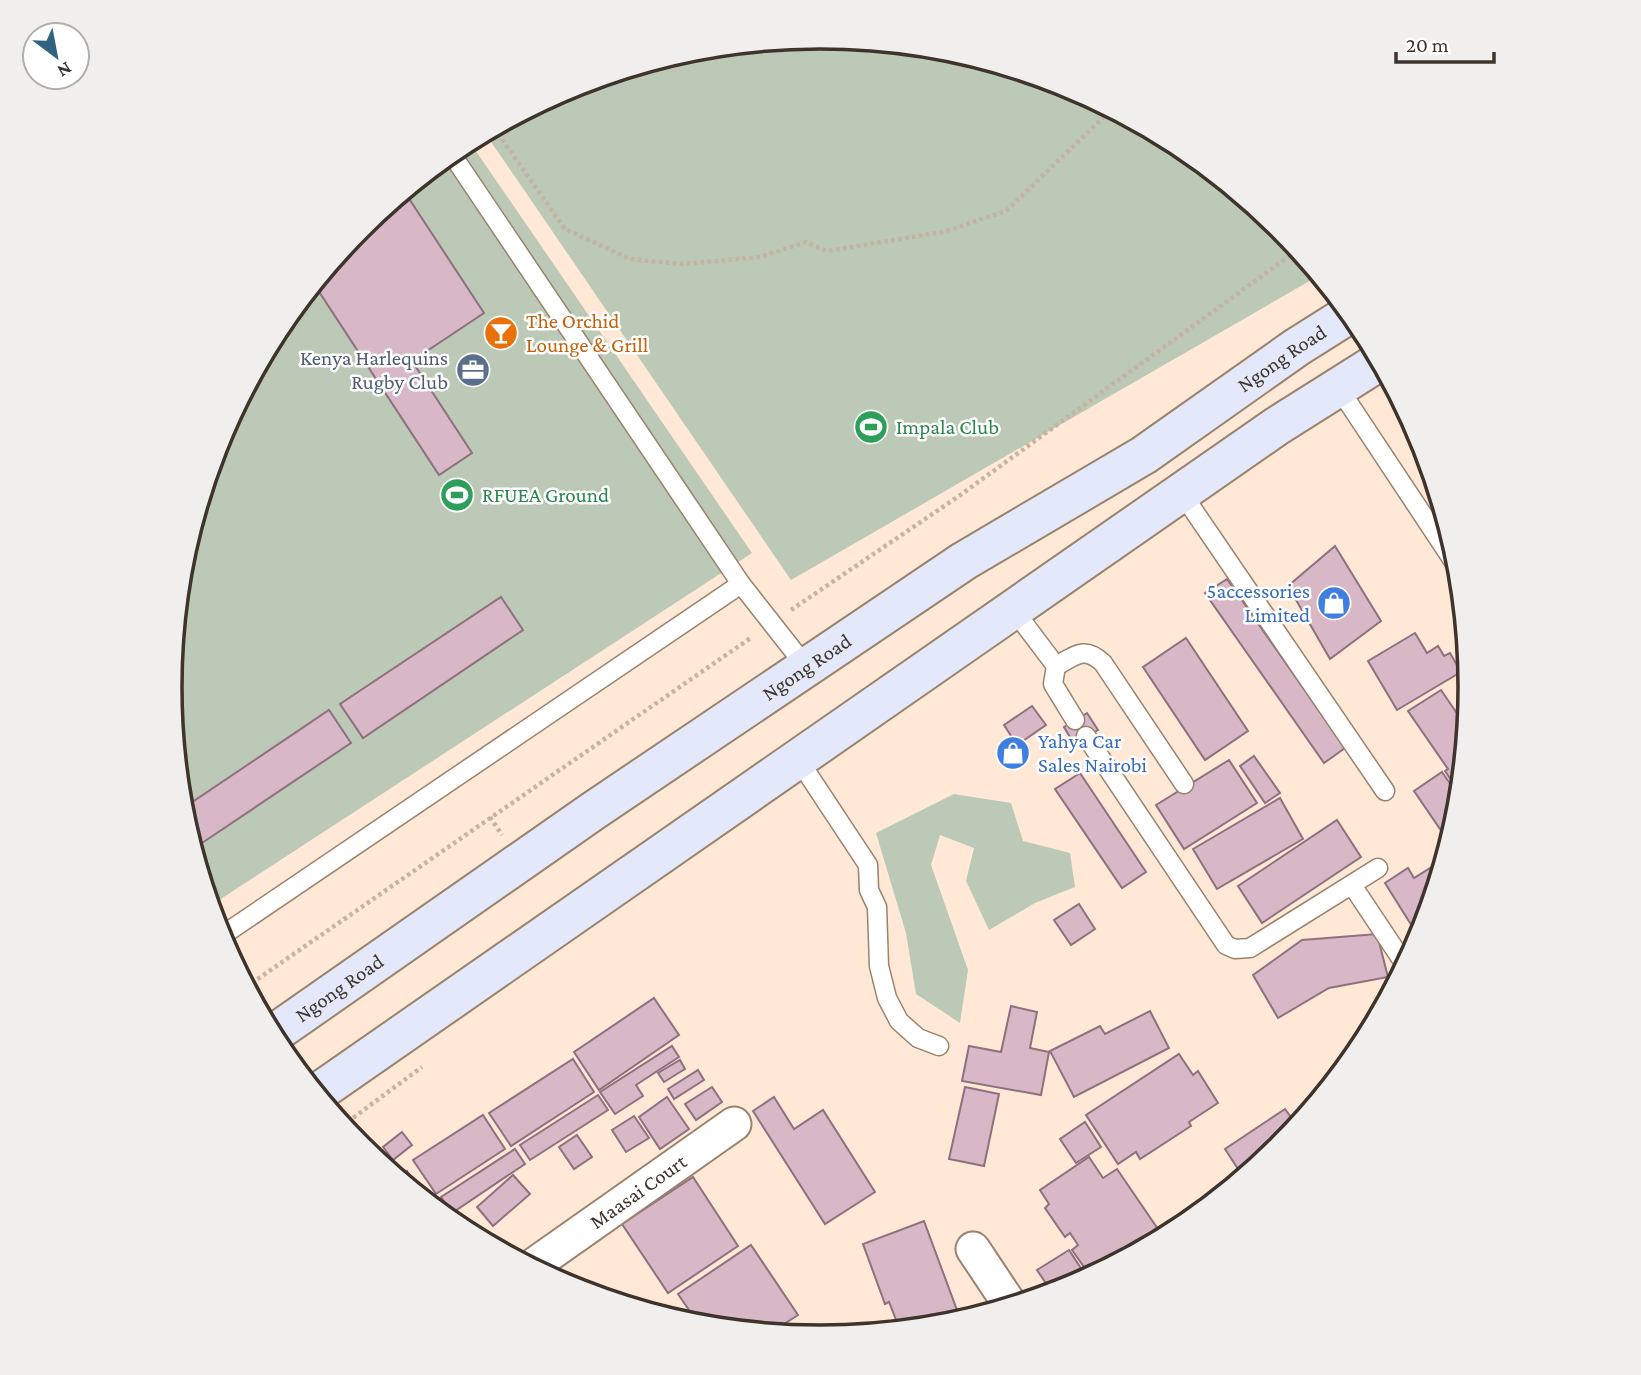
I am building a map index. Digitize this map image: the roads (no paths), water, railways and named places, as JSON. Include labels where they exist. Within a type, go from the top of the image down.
[{"type":"main road","name":"Ngong Road","points":[[281,1028],[583,818],[964,561],[1144,455],[1297,347],[1341,319]]},
{"type":"main road","points":[[324,1088],[1181,492],[1277,426],[1372,366]]},
{"type":"street","name":"Maasai Court","points":[[549,1265],[734,1124]]},
{"type":"street","points":[[973,1249],[1005,1298]]},
{"type":"lane","points":[[458,163],[741,584],[807,667]]},
{"type":"lane","points":[[1338,387],[1443,545]]},
{"type":"lane","points":[[1181,492],[1385,791]]},
{"type":"lane","points":[[230,930],[741,584]]},
{"type":"lane","points":[[1013,609],[1056,666],[1053,684],[1075,720]]},
{"type":"lane","points":[[1056,666],[1082,652],[1094,654],[1103,663],[1184,784]]},
{"type":"lane","points":[[1086,736],[1226,945],[1235,949],[1250,948],[1378,868]]},
{"type":"lane","points":[[798,759],[868,865],[869,890],[877,907],[879,966],[887,998],[899,1021],[918,1038],[939,1046]]},
{"type":"lane","points":[[1352,884],[1399,956]]},
{"type":"place","name":"The Orchid Lounge & Grill","points":[[501,333]]},
{"type":"place","name":"Kenya Harlequins Rugby Club","points":[[473,370]]},
{"type":"place","name":"Impala Club","points":[[871,427]]},
{"type":"place","name":"RFUEA Ground","points":[[457,495]]},
{"type":"place","name":"5accessories Limited","points":[[1334,603]]},
{"type":"place","name":"Yahya Car Sales Nairobi","points":[[1013,753]]}]
